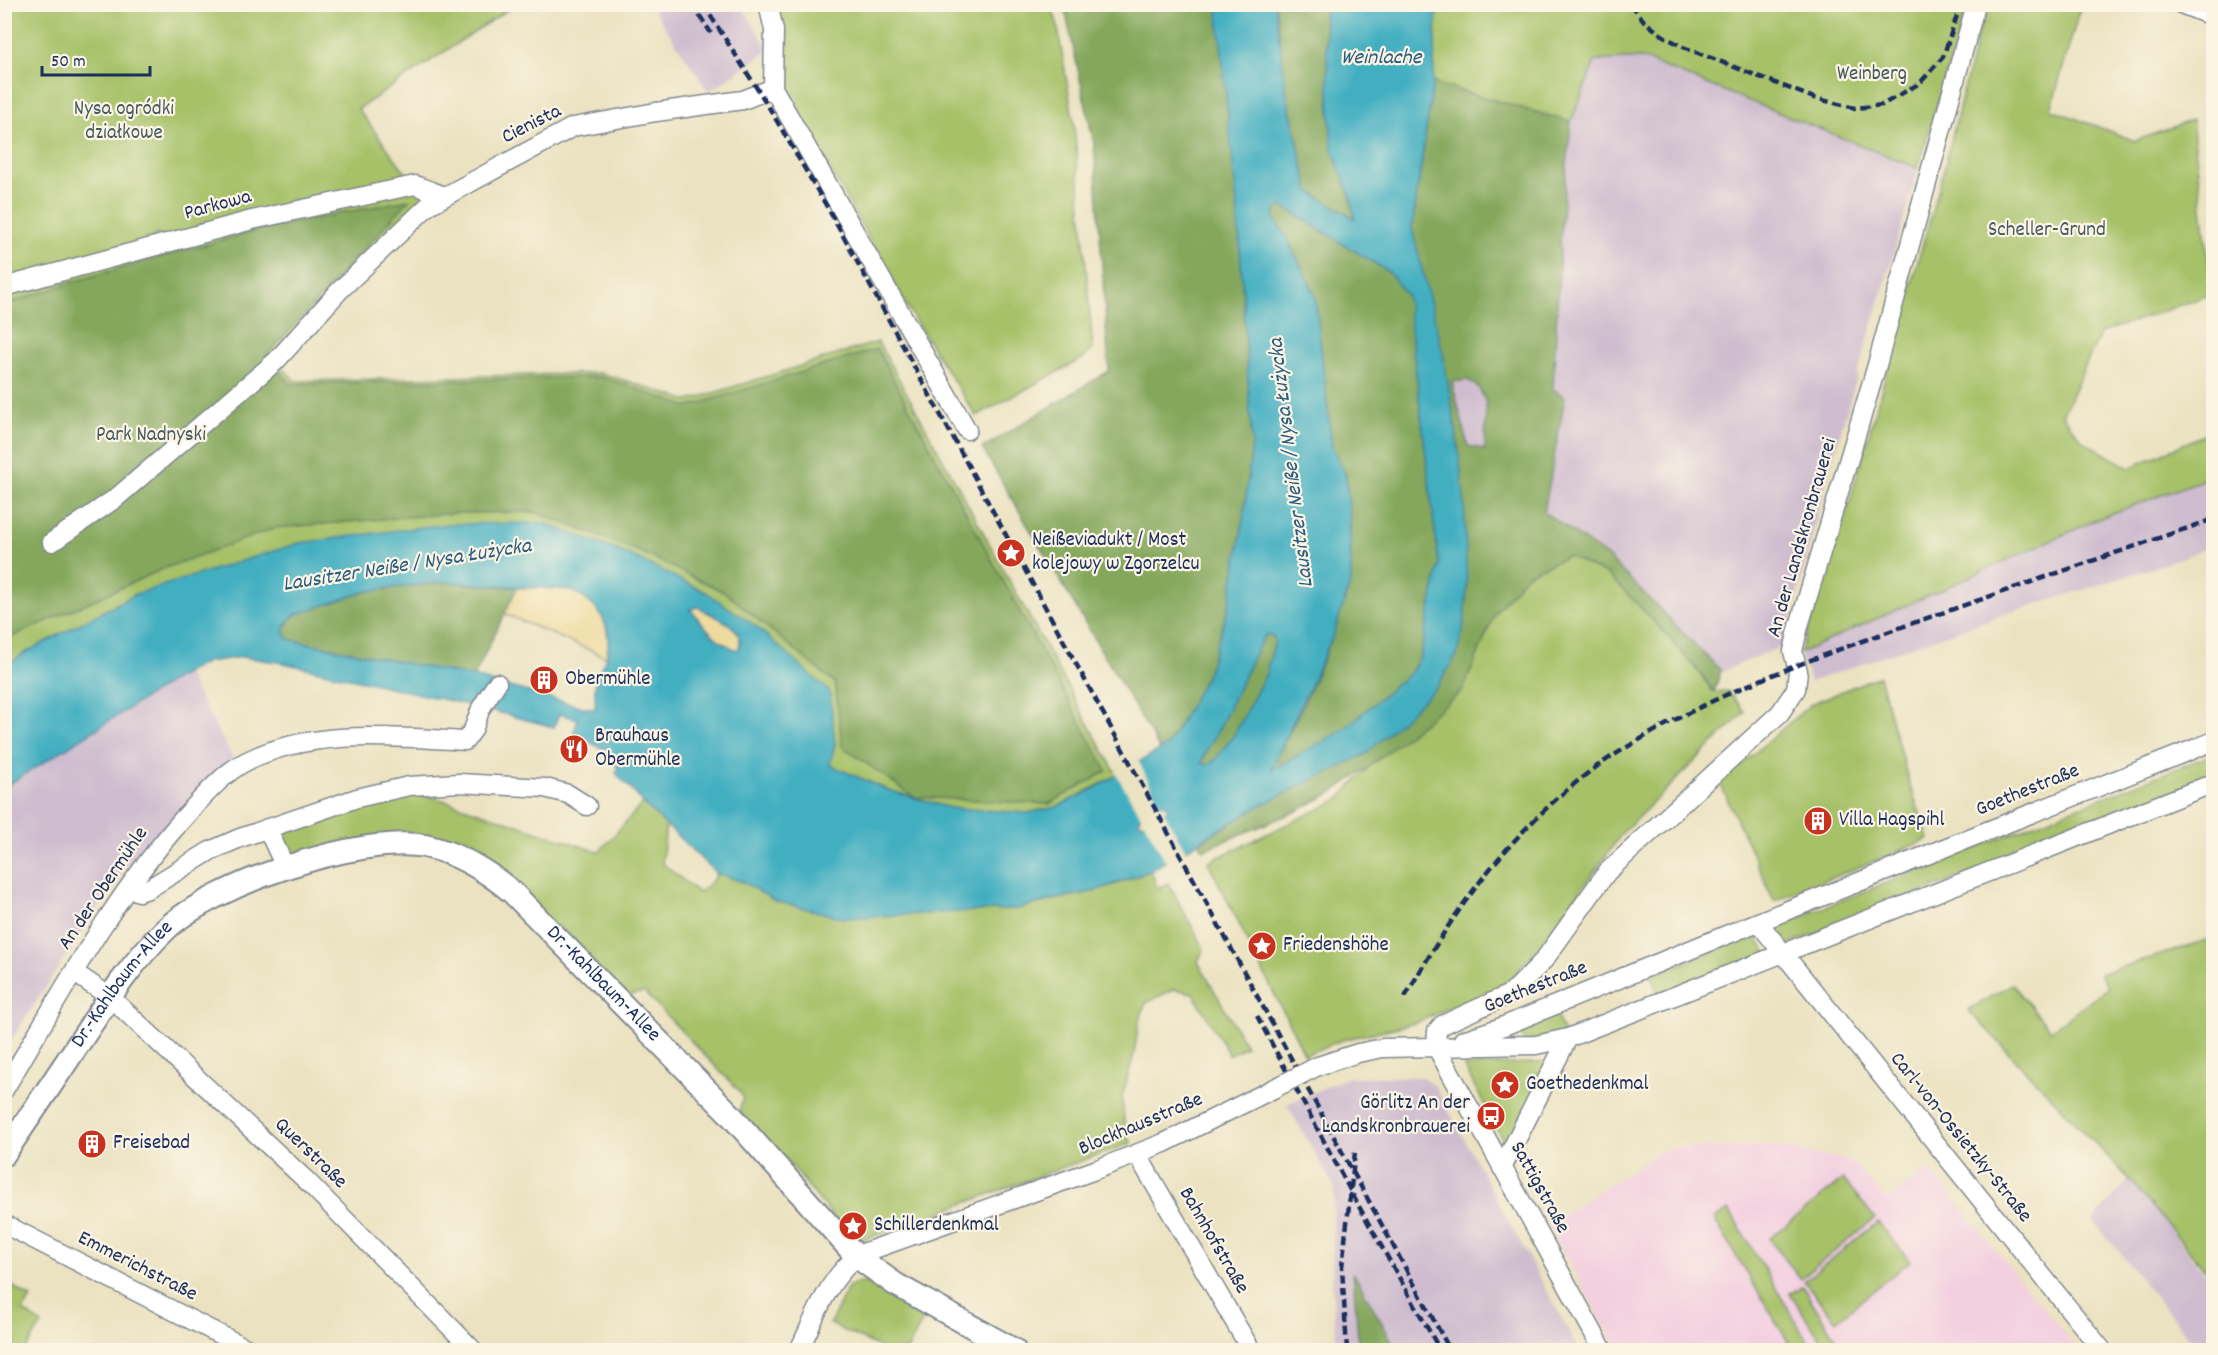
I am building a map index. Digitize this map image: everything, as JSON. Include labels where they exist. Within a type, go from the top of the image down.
[{"type":"main road","name":"Dr.-Kahlbaum-Allee","points":[[4,1154],[110,997],[152,943],[183,916],[216,896],[286,869],[364,847],[401,844],[424,846],[446,852],[486,872],[512,892],[728,1112],[857,1257],[895,1284],[1014,1350]]},
{"type":"street","points":[[768,4],[774,30],[773,88],[967,430]]},
{"type":"street","name":"An der Landskronbrauerei","points":[[1440,1046],[1437,1031],[1442,1025],[1496,1002],[1512,993],[1520,985],[1544,960],[1607,872],[1771,722],[1796,689],[1798,671],[1793,651],[1798,626],[1877,366],[1976,4]]},
{"type":"street","points":[[2181,4],[2210,12]]},
{"type":"street","name":"Cienista","points":[[52,542],[116,498],[276,361],[340,290],[429,205],[573,127],[656,111],[743,100],[773,88]]},
{"type":"street","name":"Parkowa","points":[[4,287],[252,220],[415,185],[444,196]]},
{"type":"street","name":"An der Obermühle","points":[[4,1090],[142,866],[178,824],[222,779],[246,761],[293,746],[338,738],[393,737],[465,741],[497,683]]},
{"type":"street","name":"Goethestraße","points":[[1440,1046],[1499,1028],[1758,922],[2214,741]]},
{"type":"street","points":[[129,888],[139,892],[148,889],[210,851],[267,828],[357,798],[409,786],[459,783],[545,788],[568,794],[588,806]]},
{"type":"street","name":"Goethestraße","points":[[1440,1046],[1536,1045],[1568,1038],[2214,783]]},
{"type":"street","points":[[267,828],[286,869]]},
{"type":"street","points":[[1758,922],[1783,953]]},
{"type":"street","name":"Carl-von-Ossietzky-Straße","points":[[1783,953],[2097,1349]]},
{"type":"street","name":"An der Obermühle","points":[[75,973],[110,997]]},
{"type":"street","name":"Querstraße","points":[[110,997],[309,1183],[474,1350]]},
{"type":"street","points":[[1502,1168],[1568,1038]]},
{"type":"street","name":"Blockhausstraße","points":[[857,1257],[1164,1143],[1318,1066],[1358,1053],[1383,1048],[1440,1046]]},
{"type":"street","name":"Sattigstraße","points":[[1440,1046],[1502,1168],[1602,1350]]},
{"type":"street","name":"Bahnhofstraße","points":[[1137,1154],[1251,1350]]},
{"type":"street","name":"Emmerichstraße","points":[[4,1224],[250,1350]]},
{"type":"street","points":[[799,1350],[832,1284],[847,1264],[857,1257]]},
{"type":"shaded area","points":[[650,5],[741,5],[769,50],[709,92]]},
{"type":"shaded area","points":[[1640,58],[1919,168],[1825,484],[1784,645],[1721,672],[1607,556],[1544,512],[1565,397],[1553,389],[1561,227],[1571,122],[1595,61]]},
{"type":"shaded area","points":[[1468,380],[1479,388],[1486,403],[1486,450],[1468,447],[1452,382]]},
{"type":"shaded area","points":[[2213,476],[2213,546],[2150,569],[1999,616],[1810,682],[1800,653],[2105,516]]},
{"type":"shaded area","points":[[186,673],[234,760],[121,871],[5,1050],[5,787]]},
{"type":"shaded area","points":[[1349,1077],[1422,1077],[1435,1086],[1579,1350],[1337,1350],[1332,1288],[1334,1187],[1287,1104]]},
{"type":"shaded area","points":[[1772,1146],[1851,1161],[1887,1200],[1929,1168],[2074,1346],[2070,1350],[1618,1350],[1548,1224],[1667,1148]]},
{"type":"shaded area","points":[[2129,1179],[2213,1283],[2213,1350],[2199,1350],[2093,1220]]},
{"type":"green space","name":"Park Nadnyski","points":[[5,5],[515,5],[358,109],[415,185],[444,196],[276,360],[295,381],[602,373],[688,401],[878,342],[1117,775],[1057,807],[1028,813],[950,808],[888,790],[829,765],[835,744],[632,556],[136,594],[23,654],[5,667]],"holes":[[[249,211],[263,218],[59,273],[72,258],[91,264],[143,250],[156,234],[171,242],[237,224]]]},
{"type":"green space","points":[[773,5],[1051,5],[1057,23],[1074,124],[1093,349],[1084,358],[976,416],[916,322],[786,92],[782,79]]},
{"type":"green space","points":[[1064,5],[1217,5],[1220,20],[1238,215],[1252,444],[1243,522],[1229,606],[1207,675],[1168,745],[1160,750],[982,448],[1109,371],[1094,144]]},
{"type":"green space","points":[[1275,5],[1324,5],[1332,148],[1350,195],[1355,219],[1309,192],[1286,92]]},
{"type":"green space","name":"Weinberg","points":[[1437,5],[1967,5],[1918,168],[1641,58],[1595,61],[1571,122],[1433,83]]},
{"type":"green space","name":"Scheller-Grund","points":[[1985,5],[2081,5],[2051,109],[2135,141],[2192,120],[2212,294],[2101,333],[2062,415],[2083,441],[2129,468],[2213,431],[2213,476],[2105,516],[1800,653],[1849,504],[1943,173]]},
{"type":"green space","points":[[1433,83],[1571,122],[1561,227],[1553,389],[1565,397],[1544,512],[1607,556],[1721,671],[1714,692],[1696,668],[1608,575],[1568,556],[1527,574],[1495,613],[1463,690],[1370,766],[1333,792],[1297,811],[1203,850],[1199,843],[1261,805],[1457,655],[1418,256],[1412,228]],"holes":[[[1468,380],[1479,388],[1486,403],[1485,450],[1468,446],[1452,382]]]},
{"type":"green space","name":"Park Nadnyski","points":[[409,200],[266,356],[291,384],[603,377],[688,407],[877,349],[1107,771],[1049,804],[914,797],[842,746],[835,683],[726,593],[641,552],[535,512],[457,513],[275,528],[165,568],[5,640],[4,305],[72,282],[268,227]]},
{"type":"green space","points":[[1282,206],[1389,272],[1407,296],[1439,565],[1420,658],[1411,672],[1342,731],[1270,771],[1304,703],[1333,636],[1351,581],[1350,522],[1346,476],[1332,447],[1315,295],[1285,234],[1274,218],[1275,210]]},
{"type":"green space","points":[[1568,555],[1605,573],[1623,588],[1665,631],[1713,692],[1728,691],[1745,712],[1623,832],[1539,949],[1505,984],[1415,1023],[1342,1040],[1305,1055],[1208,862],[1338,800],[1370,766],[1463,690],[1495,613],[1527,574]]},
{"type":"green space","points":[[444,582],[517,588],[474,677],[288,639],[284,628],[294,615],[368,591]]},
{"type":"green space","points":[[1267,634],[1274,637],[1275,642],[1265,676],[1234,735],[1216,759],[1207,765],[1201,764],[1205,752]]},
{"type":"green space","points":[[1879,676],[1910,786],[1929,839],[1774,901],[1720,783],[1811,704]]},
{"type":"green space","points":[[2213,754],[2213,778],[1788,945],[1774,927]]},
{"type":"green space","points":[[406,793],[434,797],[599,852],[643,803],[666,825],[662,863],[699,893],[714,879],[716,873],[743,882],[775,901],[1017,909],[1102,888],[1151,870],[1157,888],[1168,883],[1204,948],[1198,962],[1246,1046],[1229,1055],[1193,993],[1174,989],[1146,1003],[1139,1022],[1134,1054],[1122,1097],[1124,1120],[1131,1143],[854,1243],[795,1170],[739,1111],[743,1098],[739,1091],[644,992],[626,997],[445,845],[291,858],[274,828]]},
{"type":"green space","points":[[1754,935],[1767,953],[1659,996],[1651,976]]},
{"type":"green space","points":[[2214,938],[2213,1279],[2129,1179],[1968,1010],[2012,984],[2051,1030],[2108,988],[2100,974]]},
{"type":"green space","points":[[1556,1014],[1564,1034],[1524,1041],[1519,1028]]},
{"type":"green space","points":[[1550,1062],[1505,1145],[1486,1104],[1464,1066]]},
{"type":"green space","points":[[1843,1179],[1875,1218],[1801,1279],[1769,1239]]},
{"type":"green space","points":[[1729,1210],[1813,1350],[1793,1350],[1714,1219]]},
{"type":"green space","points":[[1878,1222],[1910,1261],[1836,1321],[1804,1281]]},
{"type":"green space","points":[[1353,1272],[1397,1350],[1359,1350]]},
{"type":"green space","points":[[4,1281],[31,1298],[23,1311],[42,1324],[25,1350],[5,1350]]},
{"type":"green space","points":[[859,1282],[866,1283],[925,1317],[907,1350],[885,1350],[830,1324],[849,1286]]},
{"type":"green space","points":[[1802,1286],[1843,1350],[1827,1350],[1790,1293]]},
{"type":"sand","points":[[517,588],[569,590],[588,600],[596,607],[605,626],[608,647],[606,657],[505,614]]},
{"type":"sand","points":[[698,607],[727,623],[738,633],[740,640],[737,650],[716,638],[690,609]]},
{"type":"water","points":[[1217,5],[1275,5],[1286,92],[1309,191],[1355,219],[1350,195],[1332,148],[1324,5],[1437,5],[1433,83],[1412,228],[1443,354],[1456,430],[1464,498],[1467,587],[1464,625],[1457,655],[1437,687],[1366,754],[1261,805],[1151,870],[1092,892],[1017,909],[843,918],[775,901],[743,882],[716,873],[619,777],[616,773],[618,768],[608,749],[601,748],[573,734],[578,719],[559,714],[554,727],[284,663],[242,657],[207,662],[175,679],[5,787],[5,667],[23,654],[136,594],[299,543],[446,524],[543,523],[632,556],[707,593],[757,627],[830,692],[835,744],[830,765],[888,790],[950,808],[1028,813],[1057,807],[1088,792],[1168,745],[1207,675],[1229,606],[1243,522],[1252,444],[1238,215]],"holes":[[[1282,206],[1389,272],[1407,296],[1439,565],[1420,658],[1411,672],[1342,731],[1271,770],[1333,636],[1351,581],[1350,522],[1346,476],[1332,447],[1315,295],[1285,234],[1274,218],[1275,210]],[[444,582],[570,590],[594,606],[607,629],[608,649],[596,680],[595,709],[474,677],[288,639],[284,628],[294,615],[368,591]],[[698,607],[727,623],[738,633],[739,648],[737,650],[716,638],[690,609]],[[1267,634],[1274,637],[1275,642],[1265,676],[1234,735],[1216,759],[1207,765],[1202,764],[1205,752],[1218,731],[1263,638]],[[1161,803],[1168,806],[1166,812],[1144,823],[1139,822],[1140,815]]]},
{"type":"pier","points":[[1138,760],[1161,807],[1142,818],[1115,772]]},
{"type":"pier","points":[[1163,810],[1186,852],[1167,864],[1143,820]]},
{"type":"railway","points":[[692,4],[711,33]]},
{"type":"railway","points":[[703,4],[767,104],[830,212],[1450,1350]]},
{"type":"railway","points":[[1631,4],[1644,21],[1683,47],[1814,98],[1855,108],[1882,105],[1920,83],[1943,57],[1961,4]]},
{"type":"railway","points":[[1405,997],[1459,910],[1522,832],[1581,778],[1636,742],[1710,702],[1808,661],[2214,519]]},
{"type":"railway","points":[[1257,1016],[1357,1203],[1440,1350]]},
{"type":"railway","points":[[1347,1350],[1342,1267],[1355,1152]]},
{"type":"place","name":"Neißeviadukt / Most kolejowy w Zgorzelcu","points":[[1011,553]]},
{"type":"place","name":"Obermühle","points":[[544,680]]},
{"type":"place","name":"Brauhaus Obermühle","points":[[574,749]]},
{"type":"place","name":"Villa Hagspihl","points":[[1818,821]]},
{"type":"place","name":"Friedenshöhe","points":[[1262,946]]},
{"type":"place","name":"Goethedenkmal","points":[[1505,1085]]},
{"type":"place","name":"Görlitz An der Landskronbrauerei","points":[[1491,1116]]},
{"type":"place","name":"Freisebad","points":[[92,1144]]},
{"type":"place","name":"Schillerdenkmal","points":[[853,1226]]},
{"type":"water label","name":"Weinlache","points":[[1381,58]]},
{"type":"water label","name":"Lausitzer Neiße / Nysa Łużycka","points":[[1292,463]]},
{"type":"water label","name":"Lausitzer Neiße / Nysa Łużycka","points":[[407,566]]},
{"type":"park label","name":"Nysa ogródki działkowe","points":[[124,122]]}]
